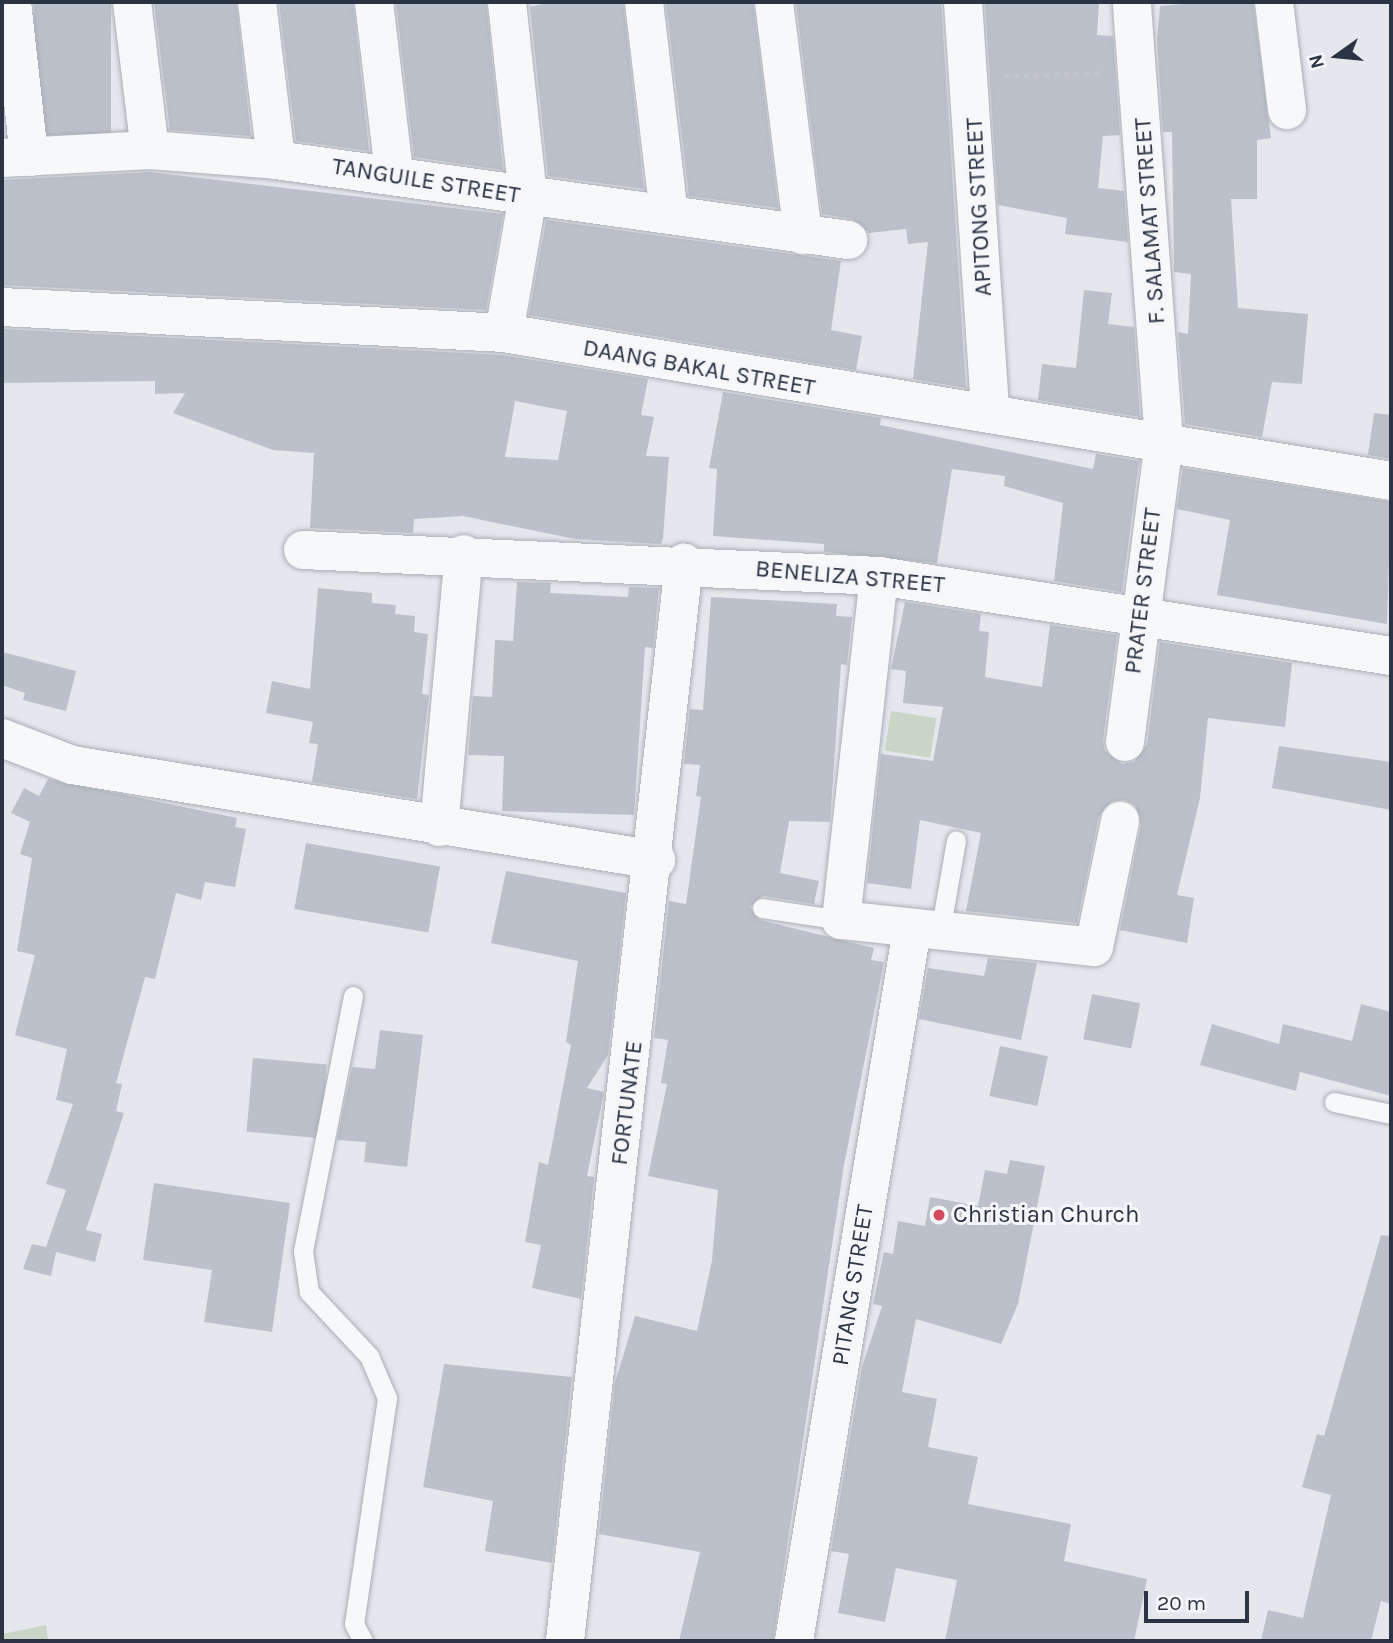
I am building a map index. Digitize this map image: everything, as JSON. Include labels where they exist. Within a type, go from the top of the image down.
[{"type":"street","points":[[12,2],[15,158]]},
{"type":"street","points":[[132,2],[150,150]]},
{"type":"street","points":[[257,2],[276,160]]},
{"type":"street","points":[[374,2],[394,173]]},
{"type":"street","points":[[504,333],[528,197],[508,2]]},
{"type":"street","points":[[644,2],[669,215]]},
{"type":"street","points":[[774,2],[803,235]]},
{"type":"street","name":"APITONG STREET","points":[[963,2],[972,78],[990,413]]},
{"type":"street","name":"F. SALAMAT STREET","points":[[1132,2],[1140,75],[1164,441]]},
{"type":"street","points":[[1274,2],[1287,110]]},
{"type":"street","name":"TANGUILE STREET","points":[[15,158],[150,150],[276,160],[394,173],[528,197],[848,240]]},
{"type":"street","name":"DAANG BAKAL STREET","points":[[2,307],[504,333],[782,384],[990,413],[1391,481]]},
{"type":"street","name":"PRATER STREET","points":[[1125,742],[1138,616],[1164,441]]},
{"type":"street","name":"BENELIZA STREET","points":[[303,550],[684,563],[879,576],[1391,656]]},
{"type":"street","points":[[439,827],[464,554]]},
{"type":"street","name":"FORTUNATE","points":[[565,1641],[656,860],[684,563]]},
{"type":"street","points":[[879,576],[841,920],[1094,947],[1120,821]]},
{"type":"street","points":[[2,738],[72,765],[439,827],[656,860]]},
{"type":"street","name":"PITANG STREET","points":[[794,1641],[926,931]]},
{"type":"lane","points":[[926,931],[956,840]]},
{"type":"lane","points":[[762,908],[841,920]]},
{"type":"lane","points":[[353,996],[303,1251],[309,1292],[369,1356],[387,1398],[354,1624],[363,1641]]},
{"type":"lane","points":[[1334,1102],[1391,1114]]},
{"type":"path","points":[[972,78],[1140,75]]},
{"type":"green space","points":[[891,711],[936,718],[930,758],[885,751]]},
{"type":"green space","points":[[46,1625],[48,1641],[2,1641],[2,1634]]},
{"type":"building","points":[[34,2],[111,2],[111,135],[34,135]]},
{"type":"building","points":[[154,2],[236,2],[251,136],[170,130]]},
{"type":"building","points":[[279,2],[353,2],[369,151],[296,141]]},
{"type":"building","points":[[396,2],[486,2],[503,170],[414,157]]},
{"type":"building","points":[[550,2],[623,2],[644,189],[548,176],[530,7]]},
{"type":"building","points":[[666,2],[753,2],[778,208],[689,196]]},
{"type":"building","points":[[796,2],[941,2],[966,388],[913,379],[928,242],[908,244],[906,229],[869,233],[852,219],[822,214]]},
{"type":"building","points":[[985,2],[1099,2],[1097,35],[1113,36],[1120,135],[1103,136],[1098,188],[1124,191],[1128,242],[1065,234],[1067,218],[998,205]]},
{"type":"building","points":[[1253,2],[1271,138],[1257,140],[1257,199],[1231,199],[1238,308],[1308,314],[1302,384],[1272,382],[1262,437],[1185,424],[1178,332],[1188,334],[1191,274],[1174,272],[1172,132],[1163,132],[1157,39],[1160,6]]},
{"type":"building","points":[[150,172],[503,214],[486,310],[2,285],[2,180]]},
{"type":"building","points":[[546,220],[841,261],[831,330],[862,336],[856,370],[529,315]]},
{"type":"building","points":[[1084,290],[1112,293],[1108,324],[1134,327],[1140,417],[1038,400],[1042,364],[1076,368]]},
{"type":"building","points":[[2,329],[502,355],[648,379],[641,415],[654,417],[646,456],[669,457],[663,538],[661,544],[575,539],[463,516],[414,519],[413,533],[310,528],[314,453],[273,450],[173,413],[185,393],[155,394],[155,381],[2,383]],"holes":[[[515,401],[567,411],[558,460],[505,457]]]},
{"type":"building","points":[[723,392],[881,418],[880,425],[1093,469],[1096,454],[1139,461],[1122,592],[1054,581],[1063,503],[1004,486],[1005,476],[952,469],[937,563],[824,552],[824,544],[713,536],[717,469],[709,468]]},
{"type":"building","points":[[1374,413],[1391,415],[1391,459],[1368,455]]},
{"type":"building","points":[[1183,468],[1391,502],[1387,624],[1217,595],[1230,520],[1177,509]]},
{"type":"building","points":[[517,582],[551,583],[550,593],[628,597],[629,587],[659,588],[653,648],[645,647],[634,815],[502,811],[504,756],[468,755],[473,696],[492,697],[495,640],[513,641]]},
{"type":"building","points":[[318,588],[372,593],[372,603],[396,605],[395,614],[415,616],[414,632],[428,634],[422,694],[429,695],[417,799],[312,782],[318,744],[309,743],[313,722],[266,713],[272,681],[310,689]]},
{"type":"building","points":[[711,597],[837,604],[836,616],[852,617],[847,665],[841,664],[830,822],[789,821],[780,873],[819,881],[814,904],[763,896],[750,907],[760,920],[874,948],[871,960],[884,962],[844,1165],[773,1641],[679,1641],[700,1552],[599,1534],[615,1383],[635,1316],[697,1331],[712,1260],[718,1190],[648,1176],[667,1084],[661,1083],[668,1040],[654,1038],[669,901],[686,904],[701,797],[696,796],[700,765],[684,764],[690,709],[703,710]]},
{"type":"building","points":[[905,602],[981,614],[979,631],[989,632],[985,677],[1042,687],[1050,625],[1117,635],[1103,740],[1105,751],[1122,764],[1134,762],[1147,745],[1160,642],[1292,663],[1285,727],[1208,718],[1200,798],[1177,895],[1194,898],[1187,943],[1120,930],[1141,825],[1135,805],[1124,800],[1112,801],[1099,816],[1077,923],[966,911],[981,833],[920,820],[911,889],[867,883],[881,754],[933,761],[943,707],[903,703],[906,671],[891,669]]},
{"type":"building","points":[[2,652],[76,671],[66,711],[23,700],[25,693],[2,685]]},
{"type":"building","points":[[1279,746],[1391,762],[1391,810],[1272,788]]},
{"type":"building","points":[[48,779],[237,818],[235,827],[246,829],[235,887],[205,882],[201,900],[176,893],[155,979],[145,977],[116,1083],[122,1084],[116,1111],[124,1113],[86,1230],[102,1234],[95,1262],[56,1252],[51,1276],[23,1269],[32,1244],[46,1247],[66,1190],[46,1184],[73,1104],[56,1100],[67,1049],[15,1035],[35,955],[17,951],[32,858],[20,854],[30,822],[11,813],[24,788],[39,796]]},
{"type":"building","points":[[306,843],[440,867],[428,933],[294,909]]},
{"type":"building","points":[[506,871],[626,893],[608,1055],[587,1088],[604,1092],[587,1176],[594,1177],[581,1299],[532,1288],[541,1245],[525,1242],[539,1162],[548,1165],[571,1045],[566,1042],[578,961],[491,943]]},
{"type":"building","points":[[988,958],[1037,963],[1021,1040],[919,1019],[928,968],[984,976]]},
{"type":"building","points":[[1092,994],[1140,1003],[1131,1049],[1083,1039]]},
{"type":"building","points":[[1361,1004],[1391,1012],[1391,1096],[1300,1072],[1296,1091],[1200,1065],[1212,1024],[1279,1044],[1283,1024],[1352,1041]]},
{"type":"building","points":[[380,1030],[423,1035],[407,1167],[364,1162],[366,1142],[337,1140],[352,1067],[375,1069]]},
{"type":"building","points":[[1000,1046],[1048,1056],[1037,1106],[989,1096]]},
{"type":"building","points":[[253,1058],[327,1064],[320,1138],[247,1132]]},
{"type":"building","points":[[1010,1160],[1045,1166],[1018,1304],[1001,1344],[916,1319],[902,1392],[937,1399],[928,1447],[978,1457],[968,1504],[1071,1524],[1064,1561],[1147,1579],[1134,1641],[945,1641],[957,1580],[896,1568],[885,1622],[838,1613],[849,1554],[831,1551],[862,1367],[882,1306],[873,1304],[884,1252],[893,1254],[898,1221],[925,1226],[930,1197],[978,1206],[985,1170],[1007,1174]]},
{"type":"building","points":[[154,1183],[290,1203],[272,1332],[204,1322],[212,1270],[143,1260]]},
{"type":"building","points":[[1381,1235],[1391,1236],[1391,1604],[1381,1601],[1371,1641],[1261,1641],[1268,1610],[1303,1618],[1331,1495],[1302,1487],[1317,1434],[1324,1436]]},
{"type":"building","points":[[444,1364],[572,1377],[552,1563],[485,1551],[493,1501],[423,1487]]},
{"type":"place","name":"Christian Church","points":[[939,1215]]}]
